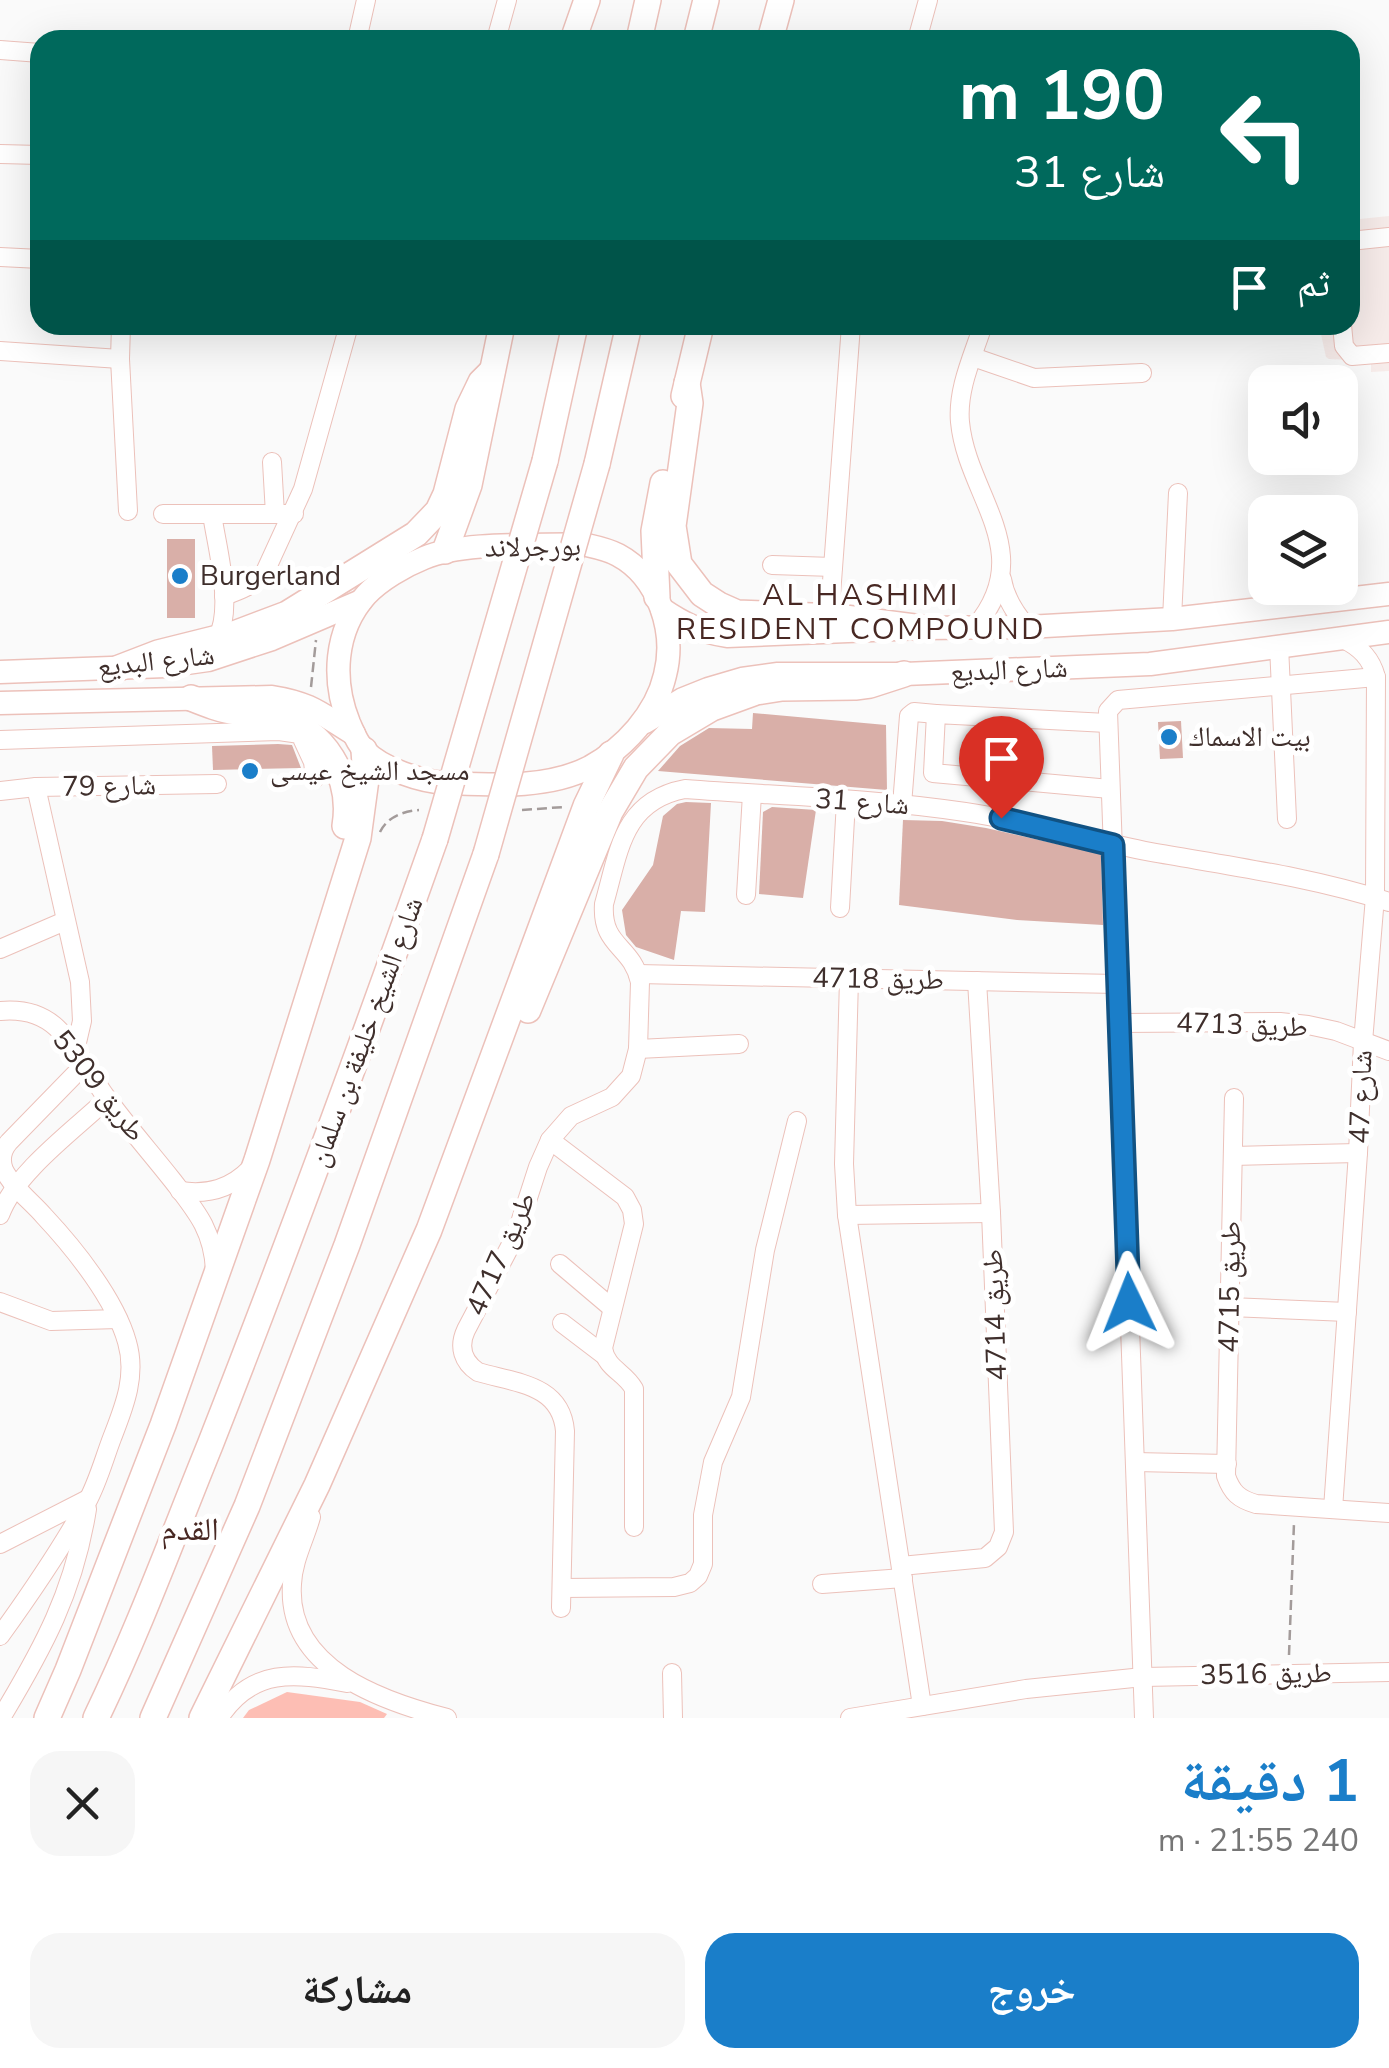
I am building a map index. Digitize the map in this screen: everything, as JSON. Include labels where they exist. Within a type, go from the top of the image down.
[{"type":"highway","points":[[576,30],[587,0]]},
{"type":"highway","points":[[641,30],[648,0]]},
{"type":"highway","points":[[698,30],[706,0]]},
{"type":"highway","points":[[772,30],[780,0]]},
{"type":"highway","points":[[445,552],[468,485],[500,335]]},
{"type":"highway","name":"شارع الشيخ خليفة بن سلمان","points":[[96,1718],[124,1659],[241,1365],[351,1077],[435,840],[545,461],[573,335]]},
{"type":"highway","name":"شارع الشيخ خليفة بن سلمان","points":[[153,1718],[247,1506],[348,1245],[486,854],[597,464],[627,335]]},
{"type":"highway","points":[[660,603],[653,552],[656,510],[699,335]]},
{"type":"highway","points":[[119,668],[286,614],[402,545],[438,511],[468,409],[481,382],[492,371]]},
{"type":"highway","points":[[687,383],[690,403],[672,526],[680,564],[702,594],[737,613],[829,611],[922,628]]},
{"type":"highway","points":[[492,1064],[525,1018],[610,812],[652,750],[690,719],[733,699],[782,688],[870,685],[904,674]]},
{"type":"highway","points":[[192,698],[223,710],[278,717],[316,738],[331,755],[347,796],[332,923]]},
{"type":"highway","points":[[47,1718],[163,1426],[257,1160],[361,821],[366,779],[358,742]]},
{"type":"highway","points":[[202,1718],[316,1485],[429,1230],[586,806],[612,754]]},
{"type":"main road","name":"بورجرلاند","points":[[358,742],[340,696],[338,656],[343,637],[350,618],[368,592],[424,558],[467,548],[582,544],[622,557],[660,603]]},
{"type":"main road","name":"شارع البديع","points":[[660,603],[685,625],[727,636],[1172,619],[1389,594]]},
{"type":"main road","name":"شارع البديع","points":[[0,672],[166,666],[208,660],[362,602]]},
{"type":"main road","points":[[358,742],[407,774],[434,783],[526,784],[586,769],[612,754],[652,707],[665,676],[668,643],[660,603]]},
{"type":"main road","name":"شارع البديع","points":[[638,726],[708,689],[778,674],[904,674],[1150,664],[1389,632]]},
{"type":"main road","name":"شارع البديع","points":[[0,703],[272,697],[309,706],[358,742]]},
{"type":"street","points":[[359,30],[366,0]]},
{"type":"street","points":[[499,30],[507,0]]},
{"type":"street","points":[[920,30],[928,0]]},
{"type":"street","points":[[0,50],[30,52]]},
{"type":"street","points":[[0,154],[30,156]]},
{"type":"street","points":[[1360,241],[1389,237]]},
{"type":"street","points":[[0,257],[30,258]]},
{"type":"street","points":[[121,335],[128,510]]},
{"type":"street","points":[[225,600],[265,572],[284,514],[310,467],[346,335]]},
{"type":"street","points":[[829,611],[850,335]]},
{"type":"street","points":[[976,626],[994,602],[1001,553],[960,423],[962,388],[981,335]]},
{"type":"street","points":[[1343,335],[1344,346],[1352,356],[1389,353]]},
{"type":"street","points":[[0,351],[120,359]]},
{"type":"street","points":[[973,357],[1034,378],[1142,373]]},
{"type":"street","points":[[272,462],[284,514]]},
{"type":"street","points":[[1172,619],[1178,492]]},
{"type":"street","points":[[163,514],[284,514]]},
{"type":"street","points":[[212,514],[225,600],[224,622],[217,638]]},
{"type":"street","points":[[772,565],[832,567]]},
{"type":"street","points":[[1000,574],[1008,600],[1027,626]]},
{"type":"street","points":[[225,600],[240,618],[259,625]]},
{"type":"street","points":[[1144,1718],[1108,711],[1113,703],[1154,697],[1376,677],[1364,654],[1343,640]]},
{"type":"street","points":[[1279,646],[1287,819]]},
{"type":"street","points":[[1150,664],[1154,697]]},
{"type":"street","name":"شارع 47","points":[[1333,1509],[1370,951],[1382,900],[1376,677]]},
{"type":"street","points":[[902,805],[909,716],[914,712],[1107,723]]},
{"type":"street","points":[[933,773],[936,714]]},
{"type":"street","points":[[0,740],[279,730],[300,734],[314,762],[316,778]]},
{"type":"street","points":[[904,771],[1110,789]]},
{"type":"street","name":"شارع 79","points":[[0,791],[218,784]]},
{"type":"street","points":[[1,1718],[32,1669],[61,1608],[79,1550],[89,1499],[120,1418],[130,1382],[131,1360],[118,1319],[83,1262],[15,1187],[3,1167],[4,1148],[80,1058],[82,1002],[76,962],[36,787]]},
{"type":"street","name":"شارع 31","points":[[638,974],[630,958],[609,938],[604,904],[628,824],[658,797],[685,790],[902,805],[1001,818],[1382,900]]},
{"type":"street","points":[[746,895],[752,794]]},
{"type":"street","points":[[840,908],[846,801]]},
{"type":"street","points":[[0,949],[66,922]]},
{"type":"street","points":[[1370,951],[1389,956]]},
{"type":"street","name":"طريق 4718","points":[[638,974],[1117,984]]},
{"type":"street","name":"طريق 4717","points":[[562,1608],[566,1431],[561,1411],[540,1390],[472,1368],[464,1356],[462,1342],[516,1235],[550,1140],[571,1116],[612,1097],[630,1076],[638,1049],[638,974]]},
{"type":"street","points":[[849,978],[844,1149],[848,1215],[922,1706]]},
{"type":"street","name":"طريق 4714","points":[[822,1584],[985,1558],[998,1547],[1004,1532],[991,1212],[976,981]]},
{"type":"street","name":"طريق 5309","points":[[0,1012],[14,1010],[43,1017],[58,1028],[107,1099],[203,1221],[216,1276]]},
{"type":"street","name":"طريق 4713","points":[[1118,1024],[1280,1022],[1336,1031],[1389,1051]]},
{"type":"street","points":[[638,1049],[739,1044]]},
{"type":"street","name":"طريق 4715","points":[[1226,1470],[1234,1098]]},
{"type":"street","points":[[0,1215],[15,1187],[107,1099]]},
{"type":"street","points":[[562,1588],[674,1587],[690,1583],[698,1576],[703,1516],[714,1462],[741,1397],[765,1250],[797,1121]]},
{"type":"street","points":[[550,1140],[625,1197],[632,1210],[634,1224],[603,1341],[604,1355]]},
{"type":"street","points":[[1233,1156],[1358,1153]]},
{"type":"street","points":[[180,1191],[195,1193],[224,1188],[248,1172],[257,1160]]},
{"type":"street","points":[[848,1215],[991,1212]]},
{"type":"street","points":[[560,1264],[612,1308]]},
{"type":"street","points":[[0,1302],[51,1321],[118,1319]]},
{"type":"street","points":[[1230,1307],[1347,1312]]},
{"type":"street","points":[[562,1323],[604,1355],[611,1367],[632,1384],[634,1526]]},
{"type":"street","points":[[1135,1462],[1226,1470],[1231,1490],[1242,1500],[1256,1504],[1389,1513]]},
{"type":"street","points":[[316,1485],[292,1580],[291,1600],[302,1636],[328,1666],[357,1686],[407,1713],[447,1718]]},
{"type":"street","points":[[0,1544],[89,1499]]},
{"type":"street","points":[[0,1636],[89,1499]]},
{"type":"street","name":"طريق 3516","points":[[850,1718],[1026,1688],[1143,1677],[1389,1672]]},
{"type":"street","points":[[672,1673],[673,1718]]},
{"type":"street","points":[[219,1718],[232,1700],[276,1677],[308,1676],[357,1686]]},
{"type":"path","points":[[309,706],[318,620]]},
{"type":"path","points":[[1288,1674],[1295,1506]]},
{"type":"shaded area","points":[[1389,216],[1389,371],[1371,372],[1371,361],[1329,359],[1321,335],[1360,335],[1360,219]]},
{"type":"shaded area","points":[[287,1692],[360,1702],[387,1714],[384,1718],[243,1718],[249,1710]]},
{"type":"building","points":[[167,539],[195,539],[195,618],[167,618]]},
{"type":"building","points":[[753,713],[886,725],[887,790],[658,771],[680,746],[709,728],[752,729]]},
{"type":"building","points":[[1181,721],[1183,758],[1160,759],[1158,722]]},
{"type":"building","points":[[292,745],[301,768],[213,770],[212,746]]},
{"type":"building","points":[[686,802],[711,803],[705,912],[681,911],[674,960],[636,947],[626,935],[622,910],[653,865],[663,816]]},
{"type":"building","points":[[772,807],[816,810],[803,898],[759,894],[763,812]]},
{"type":"building","points":[[903,820],[986,828],[1101,854],[1103,925],[1017,920],[899,905]]},
{"type":"place","name":"Burgerland","points":[[180,576]]},
{"type":"place","name":"بيت الاسماك","points":[[1169,737]]},
{"type":"place","name":"مسجد الشيخ عيسى","points":[[250,771]]},
{"type":"district","name":"AL HASHIMI RESIDENT COMPOUND","points":[[861,612]]},
{"type":"district","name":"القدم","points":[[190,1529]]},
{"type":"route","points":[[1001,818],[1113,845],[1129,1303]]}]
